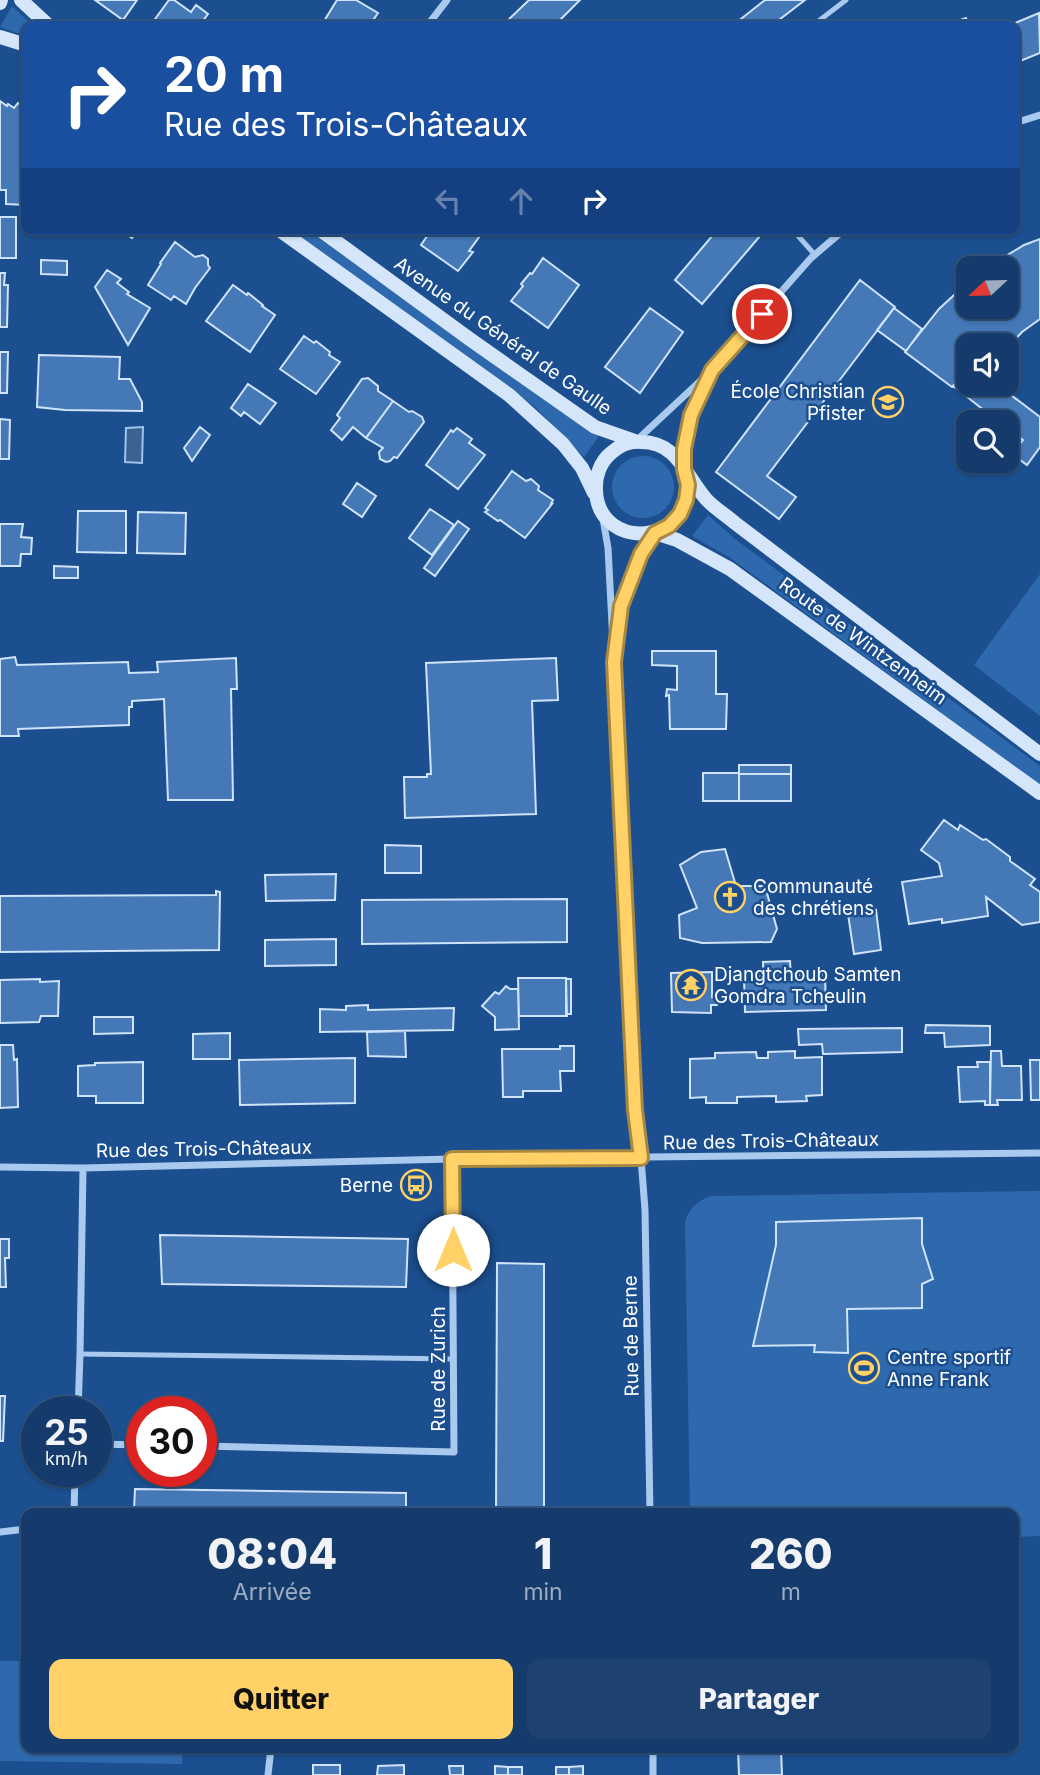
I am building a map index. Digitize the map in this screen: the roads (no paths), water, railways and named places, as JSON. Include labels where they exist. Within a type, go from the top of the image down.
[{"type":"main road","points":[[21,0],[44,21]]},
{"type":"main road","points":[[0,37],[21,43]]},
{"type":"main road","points":[[286,235],[509,395],[563,444],[582,468],[602,512]]},
{"type":"main road","name":"Avenue du Général de Gaulle","points":[[327,235],[595,427],[635,442]]},
{"type":"main road","points":[[596,497],[595,482],[608,455],[620,446],[635,442]]},
{"type":"main road","name":"Route de Wintzenheim","points":[[635,442],[650,442],[664,447],[676,456],[707,500],[735,523],[1040,754]]},
{"type":"main road","points":[[655,533],[669,526],[680,514],[688,485],[684,469]]},
{"type":"main road","name":"Route de Wintzenheim","points":[[602,512],[611,523],[625,531],[655,533],[677,540],[730,569],[1040,793]]},
{"type":"street","points":[[431,21],[447,0]]},
{"type":"street","points":[[1020,121],[1040,115]]},
{"type":"street","points":[[635,442],[712,370],[816,255],[838,235]]},
{"type":"street","points":[[684,469],[684,449],[691,415],[712,370]]},
{"type":"street","points":[[602,512],[608,548],[614,662]]},
{"type":"street","points":[[614,662],[621,606],[641,554],[655,533]]},
{"type":"street","name":"Rue de Berne","points":[[614,662],[635,1110],[645,1210],[650,1508]]},
{"type":"street","name":"Rue des Trois-Châteaux","points":[[0,1167],[83,1168],[452,1159],[1040,1153]]},
{"type":"street","name":"Rue de Zurich","points":[[217,1446],[454,1452],[452,1159]]},
{"type":"street","name":"Rue des Trois-Châteaux","points":[[79,1396],[83,1168]]},
{"type":"street","points":[[75,1487],[75,1508]]},
{"type":"street","points":[[0,1532],[21,1530]]},
{"type":"street","points":[[268,1775],[270,1753]]},
{"type":"street","points":[[653,1753],[653,1775]]},
{"type":"lane","points":[[819,21],[846,0]]},
{"type":"lane","points":[[798,235],[816,255]]},
{"type":"lane","points":[[80,1354],[454,1359]]},
{"type":"place","name":"École Christian Pfister","points":[[888,402]]},
{"type":"place","name":"Communauté des chrétiens","points":[[730,897]]},
{"type":"place","name":"Djangtchoub Samten Gomdra Tcheulin","points":[[691,985]]},
{"type":"place","name":"Berne","points":[[416,1185]]},
{"type":"place","name":"Centre sportif Anne Frank","points":[[864,1368]]}]
